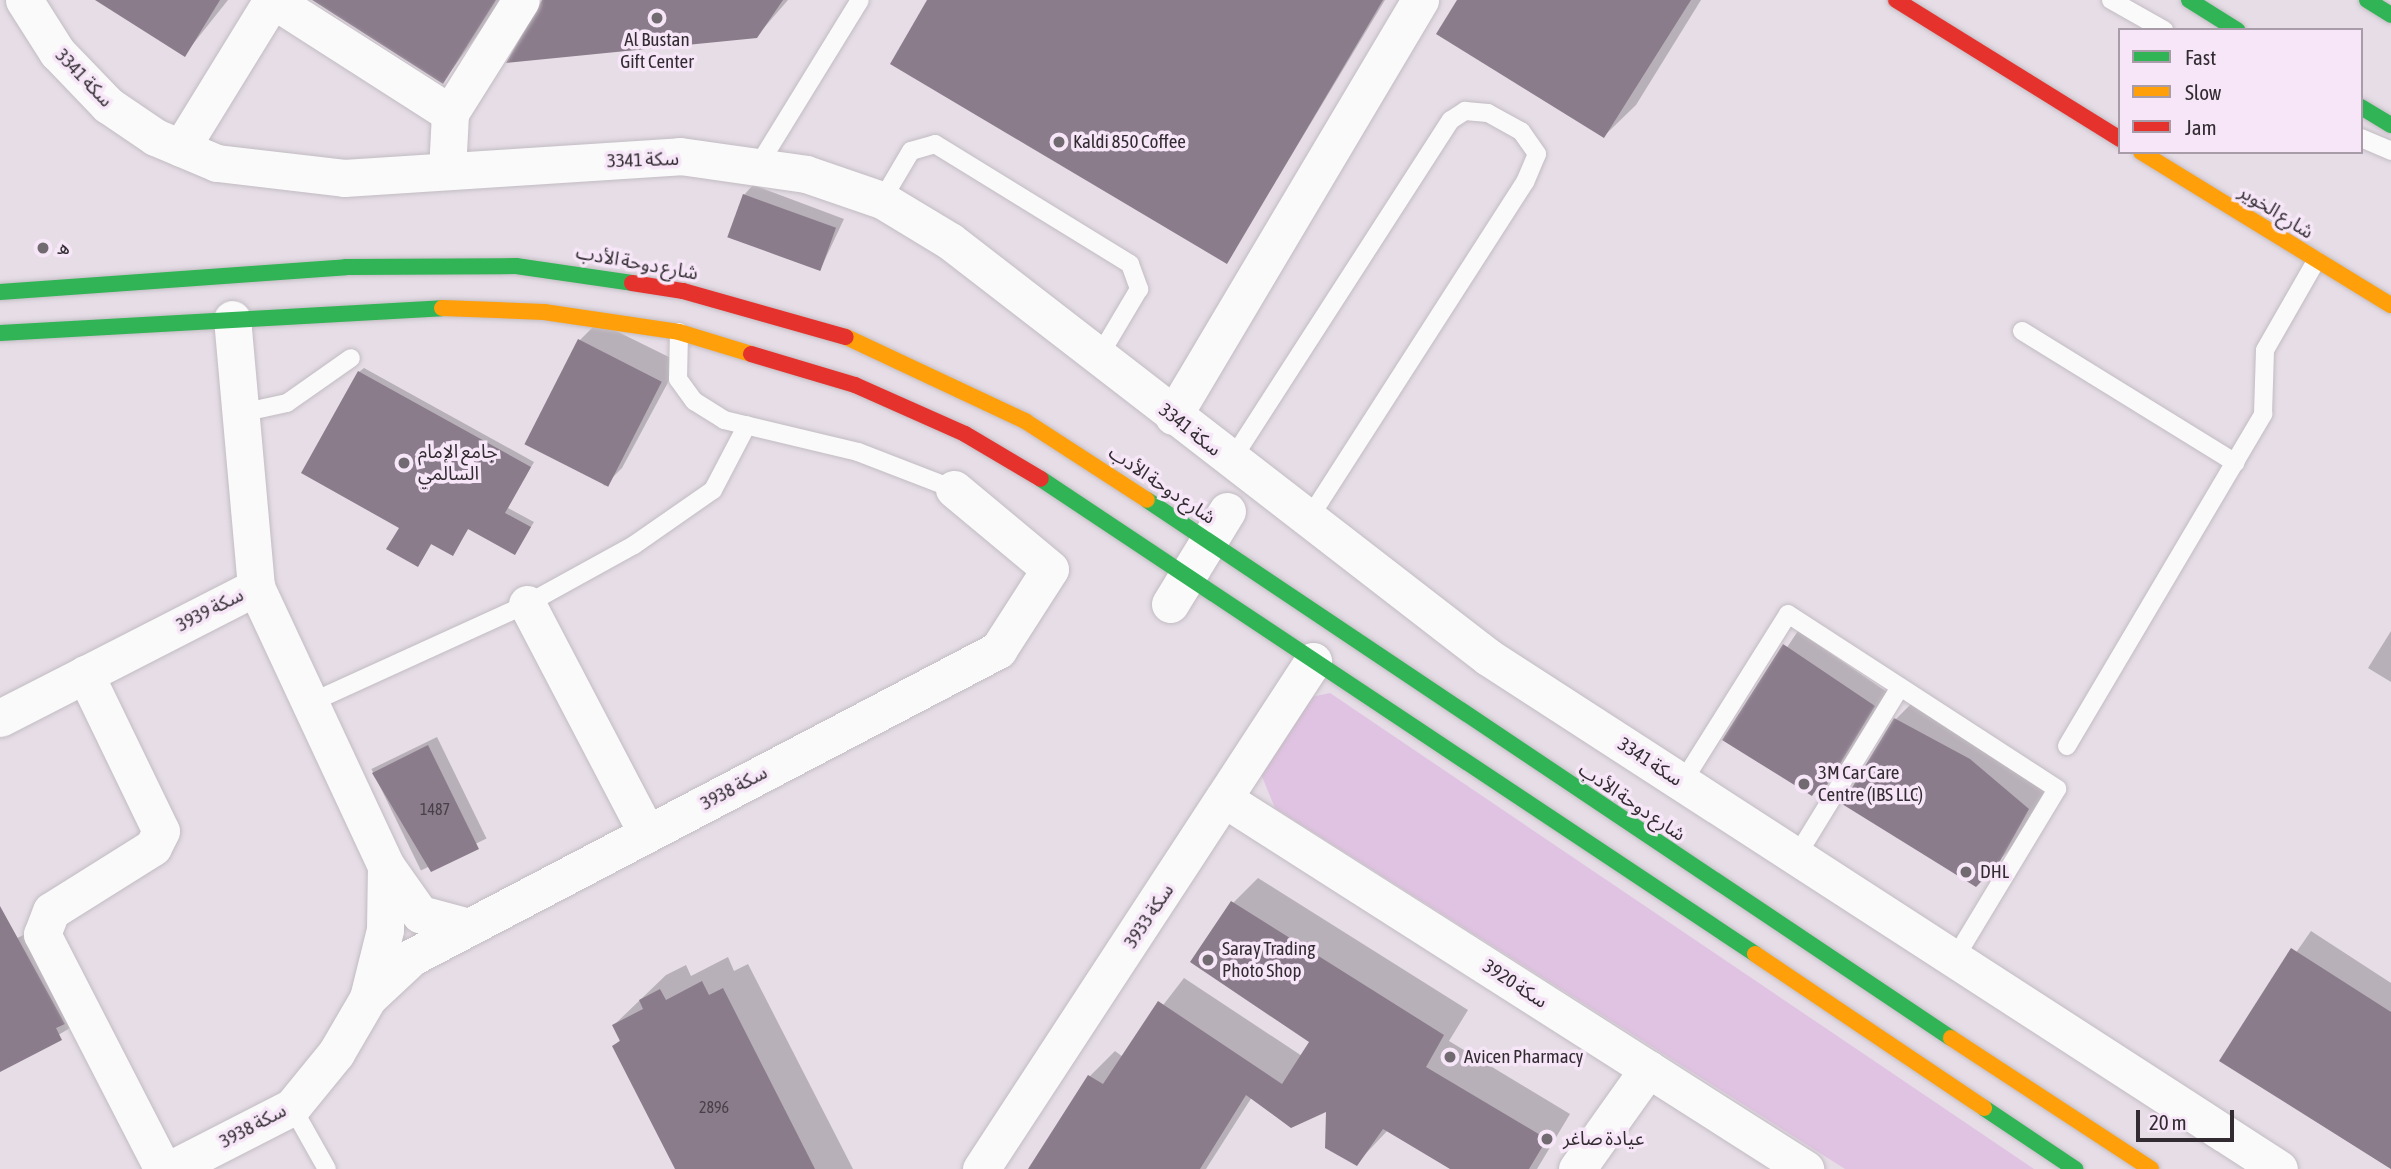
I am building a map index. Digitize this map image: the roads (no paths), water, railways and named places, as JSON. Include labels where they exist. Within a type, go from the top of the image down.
[{"type":"main road","points":[[1896,0],[2118,138]]},
{"type":"main road","points":[[2189,0],[2234,28]]},
{"type":"main road","points":[[2367,0],[2391,15]]},
{"type":"main road","points":[[2363,108],[2391,125]]},
{"type":"main road","name":"شارع الخوير","points":[[2144,154],[2391,305]]},
{"type":"main road","name":"شارع دوحة الأدب","points":[[0,292],[447,263],[594,273],[769,312],[919,367],[1025,421],[1217,526],[1754,910],[2151,1169]]},
{"type":"main road","points":[[0,333],[440,308],[544,312],[679,332],[855,385],[965,434],[1178,590],[1313,661],[2075,1169]]},
{"type":"street","name":"سكة 3341","points":[[24,0],[57,52],[108,105],[181,148],[268,173],[344,178],[680,156],[756,170],[806,174],[882,200],[950,241],[1307,521],[1488,657],[2279,1169]]},
{"type":"street","points":[[181,148],[273,0],[450,113]]},
{"type":"street","points":[[447,171],[450,113],[521,0]]},
{"type":"street","points":[[1172,416],[1420,0]]},
{"type":"street","name":"سكة 3939","points":[[0,718],[256,587],[232,319]]},
{"type":"street","name":"سكة 3938","points":[[368,998],[411,957],[998,649],[1050,569],[954,489]]},
{"type":"street","points":[[1178,590],[1217,526]]},
{"type":"street","name":"سكة 3938","points":[[256,587],[386,866],[420,914],[469,927]]},
{"type":"street","points":[[527,604],[646,834]]},
{"type":"street","name":"سكة 3933","points":[[981,1169],[1226,800],[1313,661]]},
{"type":"street","points":[[85,674],[161,831],[153,847],[51,911],[42,934],[163,1169]]},
{"type":"street","name":"سكة 3920","points":[[1226,800],[1805,1169]]},
{"type":"street","name":"سكة 3938","points":[[171,1169],[292,1107],[336,1053],[368,998],[385,930],[386,866]]},
{"type":"street","points":[[1577,1169],[1648,1069]]},
{"type":"lane","points":[[756,170],[860,0]]},
{"type":"lane","points":[[2111,0],[2160,28]]},
{"type":"lane","points":[[1231,462],[1451,120],[1465,111],[1488,113],[1521,131],[1537,154],[1525,182],[1307,521]]},
{"type":"lane","points":[[2363,139],[2391,151]]},
{"type":"lane","points":[[882,200],[911,151],[935,145],[1130,264],[1139,289],[1098,358]]},
{"type":"lane","points":[[2067,746],[2236,463],[2266,402],[2265,350],[2316,261]]},
{"type":"lane","points":[[2022,331],[2236,463]]},
{"type":"lane","points":[[679,332],[678,379],[694,401],[747,425],[858,452],[954,489]]},
{"type":"lane","points":[[241,413],[287,403],[352,358]]},
{"type":"lane","points":[[310,703],[527,604],[713,491],[747,425]]},
{"type":"lane","points":[[1682,783],[1788,614],[2057,789],[1954,960]]},
{"type":"lane","points":[[1796,857],[1900,687]]},
{"type":"lane","points":[[292,1107],[327,1169]]},
{"type":"place","name":"Al Bustan Gift Center","points":[[657,18]]},
{"type":"place","name":"Kaldi 850 Coffee","points":[[1059,142]]},
{"type":"place","name":"ه","points":[[43,248]]},
{"type":"place","name":"جامع الإمام السالمي","points":[[404,463]]},
{"type":"place","name":"3M Car Care Centre (IBS LLC)","points":[[1804,784]]},
{"type":"place","name":"DHL","points":[[1966,872]]},
{"type":"place","name":"Saray Trading Photo Shop","points":[[1208,960]]},
{"type":"place","name":"Avicen Pharmacy","points":[[1450,1057]]},
{"type":"place","name":"عيادة صاغر","points":[[1547,1139]]}]
